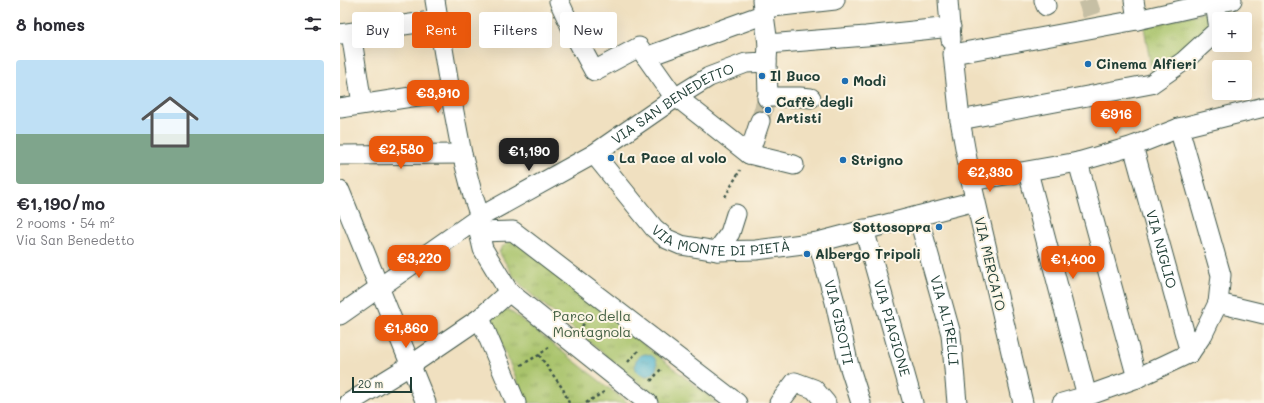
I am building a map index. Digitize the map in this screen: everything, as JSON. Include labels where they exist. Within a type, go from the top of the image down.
[{"type":"street","points":[[435,0],[437,12]]},
{"type":"street","points":[[559,1],[575,36],[594,70],[764,7],[835,0]]},
{"type":"street","name":"VIA MERCATO","points":[[948,0],[960,120],[971,181],[1023,403]]},
{"type":"street","points":[[1134,0],[1137,20]]},
{"type":"street","points":[[953,54],[1046,16],[1094,21],[1137,20],[1213,2],[1219,28],[1184,61],[1151,84],[960,120]]},
{"type":"street","points":[[764,7],[768,53],[768,97],[811,98]]},
{"type":"street","points":[[362,104],[345,34],[412,24]]},
{"type":"street","name":"VIA SAN BENEDETTO","points":[[340,315],[479,225],[594,154],[675,98],[709,77],[768,53],[866,36],[951,27]]},
{"type":"street","points":[[443,48],[462,154],[473,196],[483,249],[509,292],[647,395]]},
{"type":"street","points":[[643,52],[675,98],[683,102],[749,154],[794,166]]},
{"type":"street","points":[[340,108],[450,91]]},
{"type":"street","points":[[971,181],[1078,162],[1132,146],[1179,128],[1264,107]]},
{"type":"street","points":[[749,154],[760,121]]},
{"type":"street","points":[[1062,403],[1087,396],[1137,378],[1190,353],[1203,334],[1218,303],[1221,275],[1179,128]]},
{"type":"street","name":"VIA NIGLIO","points":[[1132,146],[1190,353]]},
{"type":"street","points":[[340,155],[462,154]]},
{"type":"street","name":"VIA MONTE DI PIETÀ","points":[[594,154],[654,228],[667,239],[681,244],[717,251],[756,250],[818,242],[976,201]]},
{"type":"street","points":[[1078,162],[1137,378]]},
{"type":"street","points":[[1028,172],[1087,396]]},
{"type":"street","points":[[340,191],[426,403]]},
{"type":"street","points":[[717,251],[730,233],[736,214]]},
{"type":"street","name":"VIA ALTRELLI","points":[[918,216],[951,334],[958,403]]},
{"type":"street","points":[[479,225],[513,231],[737,403]]},
{"type":"street","name":"VIA PIAGIONE","points":[[864,229],[913,403]]},
{"type":"street","name":"VIA GISOTTI","points":[[818,242],[835,302],[848,362],[861,403]]},
{"type":"street","points":[[349,403],[411,365],[480,318],[509,292]]},
{"type":"street","points":[[1218,303],[1264,314]]},
{"type":"street","points":[[480,318],[516,403]]},
{"type":"street","points":[[779,403],[795,382],[814,388],[826,403]]},
{"type":"path","points":[[736,214],[722,203],[749,154]]},
{"type":"path","points":[[578,330],[591,314]]},
{"type":"path","points":[[516,368],[550,347],[545,342]]},
{"type":"path","points":[[624,367],[642,346]]},
{"type":"path","points":[[539,355],[563,389],[568,403]]},
{"type":"path","points":[[647,395],[665,364]]},
{"type":"path","points":[[599,386],[610,395]]},
{"type":"path","points":[[586,403],[590,399],[605,392]]},
{"type":"green space","points":[[1213,10],[1212,30],[1153,79],[1144,27]]},
{"type":"green space","name":"Parco della Montagnola","points":[[510,240],[517,243],[717,403],[664,403],[526,290],[514,277],[499,252]]},
{"type":"green space","points":[[502,310],[509,310],[628,403],[527,403],[493,325],[493,318]]},
{"type":"water","points":[[642,354],[650,354],[657,361],[657,369],[650,376],[642,376],[635,369],[635,361]]},
{"type":"tunnel","points":[[1087,0],[1092,15]]},
{"type":"tunnel","points":[[760,121],[767,98]]},
{"type":"place","name":"Cinema Alfieri","points":[[1088,64]]},
{"type":"place","name":"Il Buco","points":[[762,76]]},
{"type":"place","name":"Modì","points":[[845,81]]},
{"type":"place","name":"Caffè degli Artisti","points":[[768,110]]},
{"type":"place","name":"La Pace al volo","points":[[611,158]]},
{"type":"place","name":"Strigno","points":[[843,160]]},
{"type":"place","name":"Sottosopra","points":[[939,227]]},
{"type":"place","name":"Albergo Tripoli","points":[[807,254]]}]
